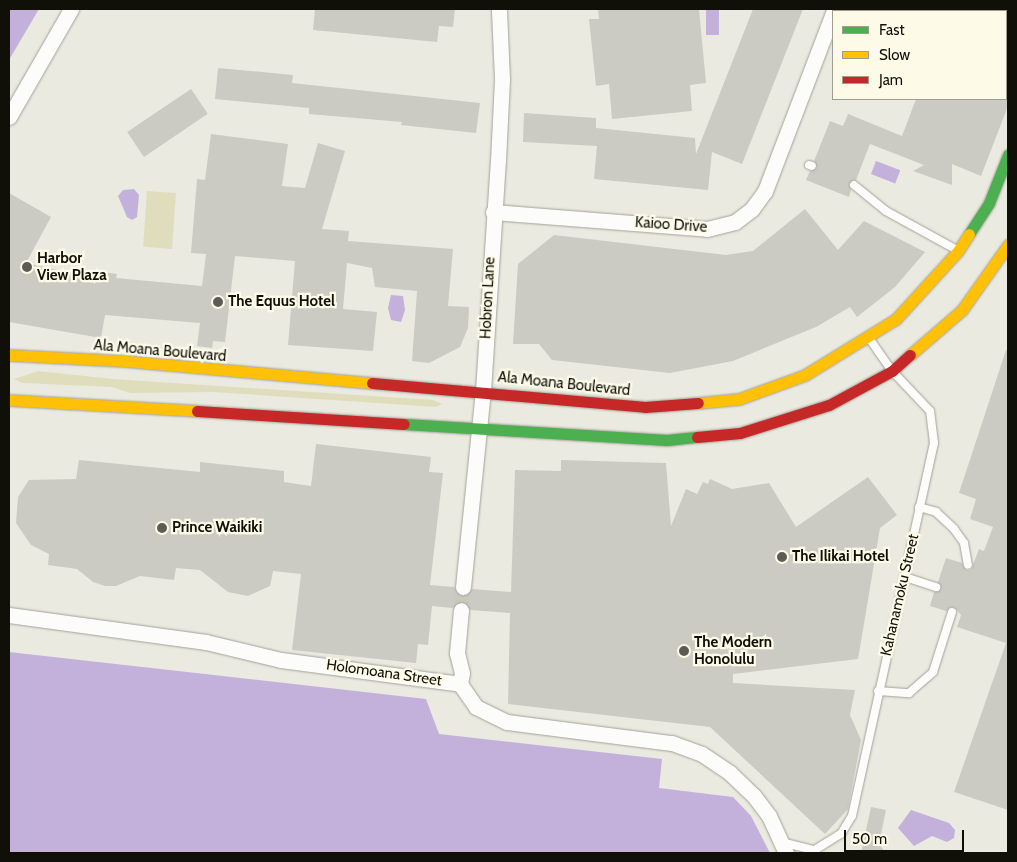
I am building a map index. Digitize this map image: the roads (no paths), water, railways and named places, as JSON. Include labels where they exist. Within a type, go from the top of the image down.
[{"type":"main road","name":"Ala Moana Boulevard","points":[[9,355],[124,361],[270,376],[482,391],[645,407],[739,399],[805,375],[869,338],[896,319],[958,251],[988,203],[1008,155]]},
{"type":"main road","points":[[12,404],[667,440],[740,433],[829,405],[892,370],[962,310],[1008,245]]},
{"type":"street","points":[[9,117],[72,9]]},
{"type":"street","name":"Hobron Lane","points":[[463,587],[482,391],[502,79],[500,9]]},
{"type":"street","name":"Kaioo Drive","points":[[492,212],[707,229],[735,222],[752,209],[764,191],[832,16]]},
{"type":"street","points":[[460,684],[462,673],[457,653],[461,610]]},
{"type":"street","name":"Holomoana Street","points":[[9,615],[206,642],[281,660],[460,684],[476,707],[507,722],[642,737],[702,754],[730,773],[754,796],[784,847]]},
{"type":"lane","points":[[854,185],[886,211],[958,251]]},
{"type":"lane","name":"Kahanamoku Street","points":[[812,852],[841,834],[852,816],[934,443],[930,411],[892,370],[869,338]]},
{"type":"lane","points":[[919,507],[936,512],[954,529],[964,542],[968,565]]},
{"type":"lane","points":[[905,577],[936,587]]},
{"type":"lane","points":[[878,691],[909,693],[933,672],[952,612]]},
{"type":"lane","points":[[784,847],[812,852]]},
{"type":"tunnel","points":[[461,610],[463,587]]},
{"type":"place","name":"Harbor View Plaza","points":[[27,267]]},
{"type":"place","name":"The Equus Hotel","points":[[218,302]]},
{"type":"place","name":"Prince Waikiki","points":[[162,528]]},
{"type":"place","name":"The Ilikai Hotel","points":[[782,557]]},
{"type":"place","name":"The Modern Honolulu","points":[[684,651]]}]
